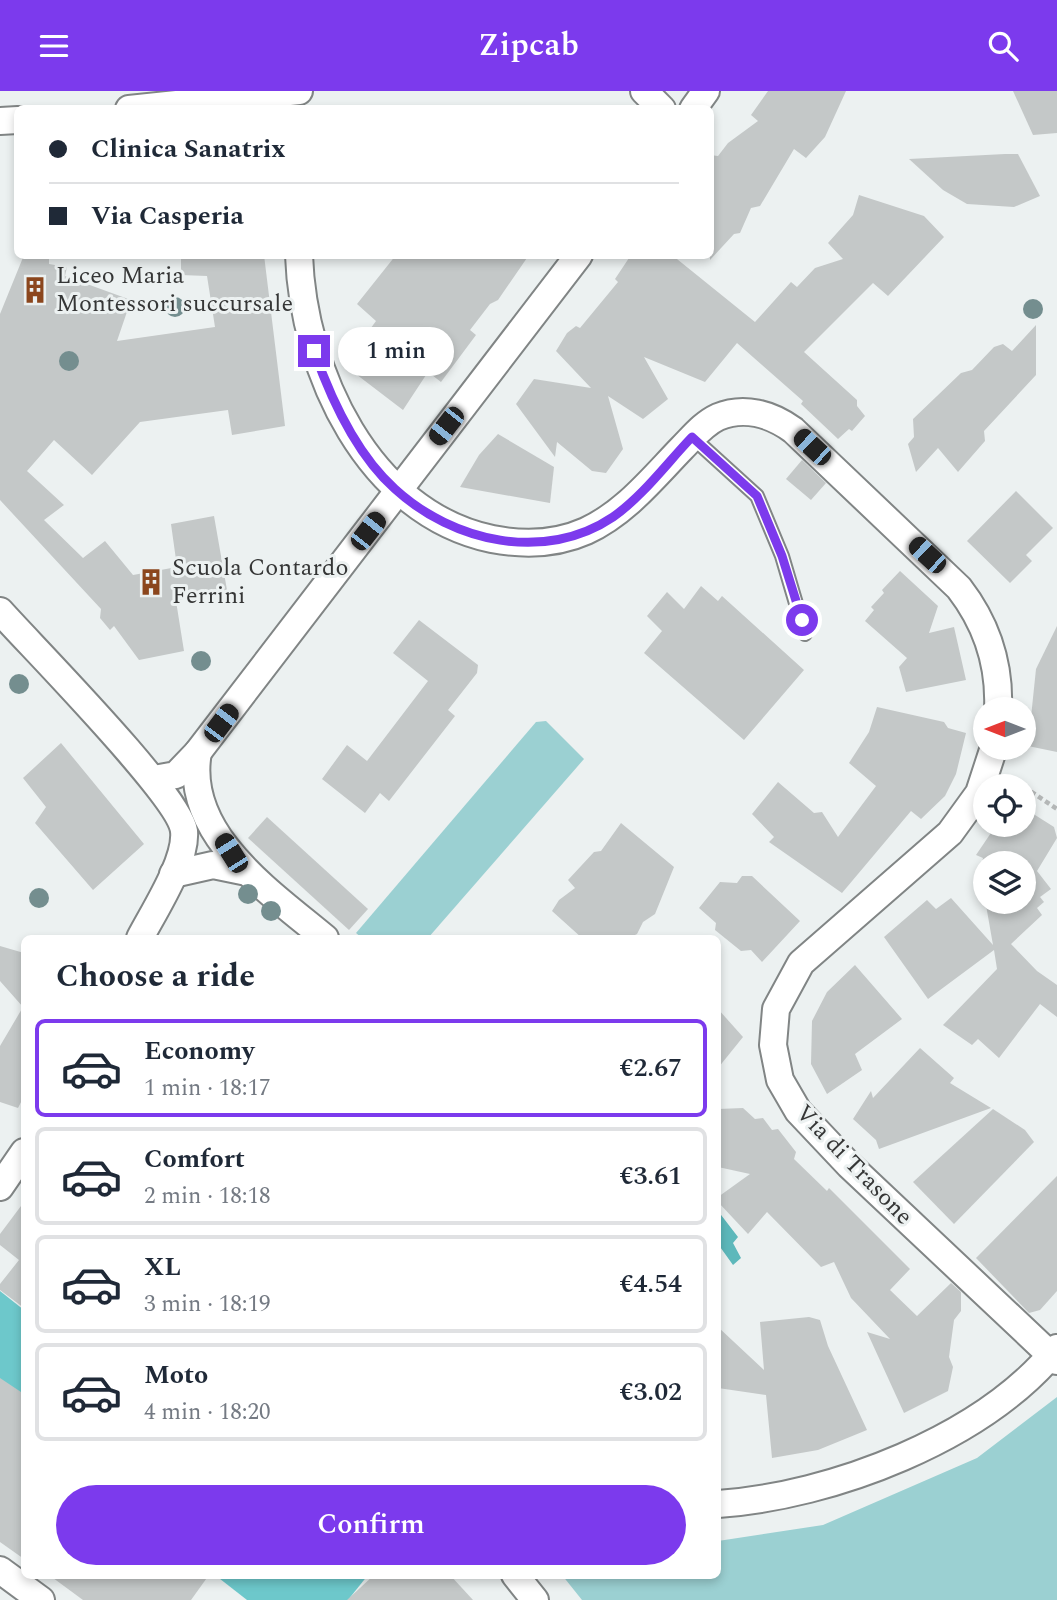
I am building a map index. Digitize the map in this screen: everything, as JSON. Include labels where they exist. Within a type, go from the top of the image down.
[{"type":"street","points":[[167,105],[299,91]]},
{"type":"street","points":[[644,91],[658,105]]},
{"type":"street","points":[[695,105],[706,91]]},
{"type":"street","points":[[299,259],[304,310],[321,371],[355,435],[397,490],[470,533],[513,542],[560,540],[613,517],[708,422],[740,412],[765,415],[793,430],[946,573],[972,604],[992,650],[997,697]]},
{"type":"street","points":[[154,779],[176,775],[198,752],[576,259]]},
{"type":"street","points":[[0,611],[154,779],[175,808],[184,828],[183,843],[173,874],[141,935]]},
{"type":"street","points":[[198,752],[195,782],[202,805],[231,853],[247,872],[321,935]]},
{"type":"street","name":"Via di Trasone","points":[[990,760],[979,793],[950,833],[801,963],[776,1009],[773,1045],[780,1080],[798,1111],[849,1165],[1055,1355]]},
{"type":"street","points":[[173,874],[213,865],[247,872]]},
{"type":"street","points":[[0,1187],[18,1153]]},
{"type":"street","points":[[721,1504],[787,1494],[849,1477],[907,1455],[977,1416],[1055,1355]]},
{"type":"street","points":[[518,1579],[535,1600]]},
{"type":"lane","points":[[692,437],[757,496],[782,556],[805,633]]},
{"type":"path","points":[[1036,795],[1057,809]]},
{"type":"shaded area","points":[[546,721],[584,759],[431,935],[356,933],[536,722]]},
{"type":"shaded area","points":[[721,1215],[738,1237],[733,1243],[741,1258],[733,1265],[721,1248]]},
{"type":"shaded area","points":[[0,1291],[21,1308],[21,1397],[0,1380]]},
{"type":"shaded area","points":[[1057,1397],[1057,1600],[582,1600],[565,1579],[721,1579],[721,1541],[823,1525],[977,1458]]},
{"type":"shaded area","points":[[220,1579],[365,1579],[348,1600],[247,1600]]},
{"type":"building","points":[[768,91],[846,91],[825,137],[806,158],[794,149],[760,206],[751,208],[740,233],[734,234],[714,256],[714,156],[718,156],[728,143],[758,121],[751,115]]},
{"type":"building","points":[[1013,91],[1057,91],[1057,133],[1033,135]]},
{"type":"building","points":[[1018,154],[1040,196],[1014,207],[967,204],[943,190],[909,159]]},
{"type":"building","points":[[859,195],[924,216],[944,237],[888,296],[873,283],[804,352],[857,400],[857,406],[865,416],[852,431],[849,429],[838,439],[801,404],[803,401],[737,343],[705,382],[644,357],[668,399],[643,419],[608,396],[623,449],[606,473],[592,471],[557,442],[555,457],[516,404],[534,379],[591,388],[556,351],[567,333],[576,326],[580,328],[618,282],[615,279],[628,259],[677,259],[755,322],[791,282],[797,287],[815,268],[843,259],[828,243],[853,215]]},
{"type":"building","points":[[22,259],[49,259],[49,264],[67,267],[65,276],[131,300],[117,341],[215,327],[207,276],[181,275],[181,259],[264,259],[285,426],[232,435],[228,410],[140,422],[92,475],[54,440],[27,471],[64,505],[44,520],[83,558],[105,541],[133,575],[177,567],[171,524],[214,516],[227,590],[176,601],[184,651],[139,660],[114,626],[110,630],[100,618],[101,609],[0,500],[0,314]]},
{"type":"building","points":[[393,259],[526,259],[498,300],[490,304],[470,330],[476,335],[441,382],[428,372],[403,410],[348,368],[358,354],[357,347],[376,321],[357,304]]},
{"type":"building","points":[[1036,325],[1036,375],[984,431],[985,441],[958,472],[938,448],[916,472],[908,444],[914,437],[913,419],[961,373],[972,370],[994,347],[1003,344],[1012,351]]},
{"type":"building","points":[[498,434],[554,467],[550,503],[460,487],[479,455]]},
{"type":"building","points":[[802,460],[826,483],[811,500],[786,479]]},
{"type":"building","points":[[1016,491],[1053,528],[1026,555],[1032,561],[1010,583],[967,541]]},
{"type":"building","points":[[900,571],[938,606],[929,633],[954,627],[966,680],[906,692],[899,667],[907,658],[865,621],[874,610],[871,607],[884,593],[882,590]]},
{"type":"building","points":[[701,586],[718,601],[722,596],[804,670],[744,740],[644,653],[662,631],[647,616],[667,592],[684,609]]},
{"type":"building","points":[[419,620],[478,665],[477,673],[448,710],[455,716],[389,801],[380,793],[365,813],[322,779],[347,745],[367,761],[428,681],[393,653]]},
{"type":"building","points":[[1057,626],[1057,752],[1036,748],[1036,697],[1033,697],[1036,669]]},
{"type":"building","points":[[877,707],[944,722],[948,728],[966,733],[956,774],[945,796],[921,819],[911,811],[842,893],[769,842],[774,837],[752,814],[778,782],[814,813],[822,812],[838,837],[876,786],[849,763],[869,732]]},
{"type":"building","points":[[61,743],[144,844],[93,890],[35,823],[46,807],[23,778]]},
{"type":"building","points":[[1036,816],[1054,827],[1057,838],[1037,871],[1051,889],[1040,897],[1044,902],[1037,908],[1042,915],[1011,944],[1037,971],[1057,985],[1057,1017],[1040,1004],[999,1058],[978,1039],[972,1045],[943,1025],[997,969],[994,950],[928,999],[884,937],[927,900],[936,909],[951,898],[993,945],[987,914],[1036,914],[1036,851],[979,851],[988,837],[1036,837]]},
{"type":"building","points":[[267,817],[368,909],[349,930],[248,838]]},
{"type":"building","points":[[621,823],[674,867],[655,914],[643,922],[635,935],[579,935],[552,911],[559,900],[575,888],[568,880],[594,852],[601,851]]},
{"type":"building","points":[[742,876],[752,876],[800,921],[762,962],[751,950],[741,951],[715,930],[716,923],[699,908],[720,882],[737,883]]},
{"type":"building","points":[[0,946],[21,952],[21,1005],[0,981]]},
{"type":"building","points":[[855,965],[902,1019],[855,1054],[862,1070],[827,1094],[811,1064],[812,1021],[827,992]]},
{"type":"building","points":[[21,1010],[21,1102],[18,1108],[0,1102],[0,1046]]},
{"type":"building","points":[[721,1012],[743,1037],[721,1064]]},
{"type":"building","points":[[920,1048],[954,1078],[950,1083],[991,1108],[879,1149],[876,1140],[853,1119],[871,1091],[873,1098]]},
{"type":"building","points":[[743,1108],[755,1119],[763,1118],[772,1130],[778,1129],[796,1152],[794,1159],[827,1191],[829,1188],[910,1269],[890,1290],[917,1316],[951,1283],[961,1292],[961,1311],[954,1320],[949,1357],[953,1367],[948,1391],[904,1413],[867,1332],[890,1339],[851,1298],[834,1262],[821,1267],[767,1212],[748,1234],[721,1205],[721,1195],[750,1174],[721,1168],[721,1109]]},
{"type":"building","points":[[993,1109],[1025,1130],[1034,1142],[954,1224],[913,1182]]},
{"type":"building","points":[[1057,1176],[1057,1291],[1040,1310],[1029,1313],[976,1258]]},
{"type":"building","points":[[21,1206],[21,1306],[0,1290],[0,1284],[19,1260],[0,1245],[0,1234]]},
{"type":"building","points":[[809,1317],[820,1320],[828,1346],[867,1430],[818,1450],[772,1458],[766,1395],[721,1388],[721,1330],[764,1370],[760,1322]]},
{"type":"building","points":[[0,1378],[21,1392],[21,1557],[0,1542]]},
{"type":"building","points":[[54,1579],[206,1579],[191,1600],[83,1600]]},
{"type":"building","points":[[370,1579],[454,1579],[473,1600],[347,1600]]},
{"type":"place","name":"Liceo Maria Montessori succursale","points":[[35,290]]},
{"type":"place","name":"Scuola Contardo Ferrini","points":[[151,582]]},
{"type":"route","points":[[314,351],[342,414],[388,481],[421,507],[457,527],[483,537],[513,542],[543,542],[560,540],[586,531],[620,511],[692,437],[757,496],[782,556],[802,620]]}]
